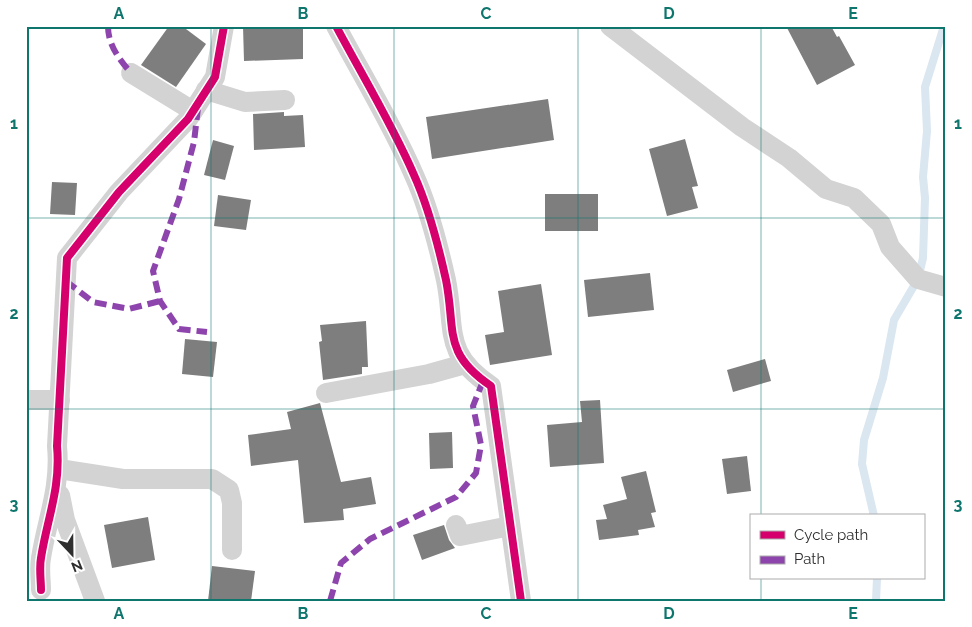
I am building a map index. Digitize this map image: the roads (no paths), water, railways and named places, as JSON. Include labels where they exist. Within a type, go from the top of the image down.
[{"type":"street","points":[[95,601],[65,520],[58,473],[57,446],[67,258],[119,192],[193,111],[215,77],[224,26]]},
{"type":"street","points":[[336,26],[414,174],[437,238],[450,304],[451,335],[458,354],[473,374],[491,386],[520,601]]},
{"type":"street","points":[[610,26],[742,127],[788,158],[826,189],[854,198],[881,224],[890,247],[918,279],[946,287]]},
{"type":"street","points":[[131,73],[160,93],[193,111]]},
{"type":"street","points":[[206,90],[245,102],[285,100]]},
{"type":"street","points":[[326,393],[429,374],[465,364]]},
{"type":"street","points":[[26,400],[60,400]]},
{"type":"street","points":[[58,473],[123,479],[212,479],[229,490],[232,503],[232,550]]},
{"type":"street","points":[[41,590],[40,560],[53,510],[58,473]]},
{"type":"street","points":[[456,525],[460,536],[510,526]]},
{"type":"waterway","points":[[874,514],[862,464],[864,440],[883,378],[894,320],[918,279],[923,258],[925,198],[923,177],[927,131],[925,87],[944,26]]},
{"type":"waterway","points":[[876,601],[877,580]]}]
